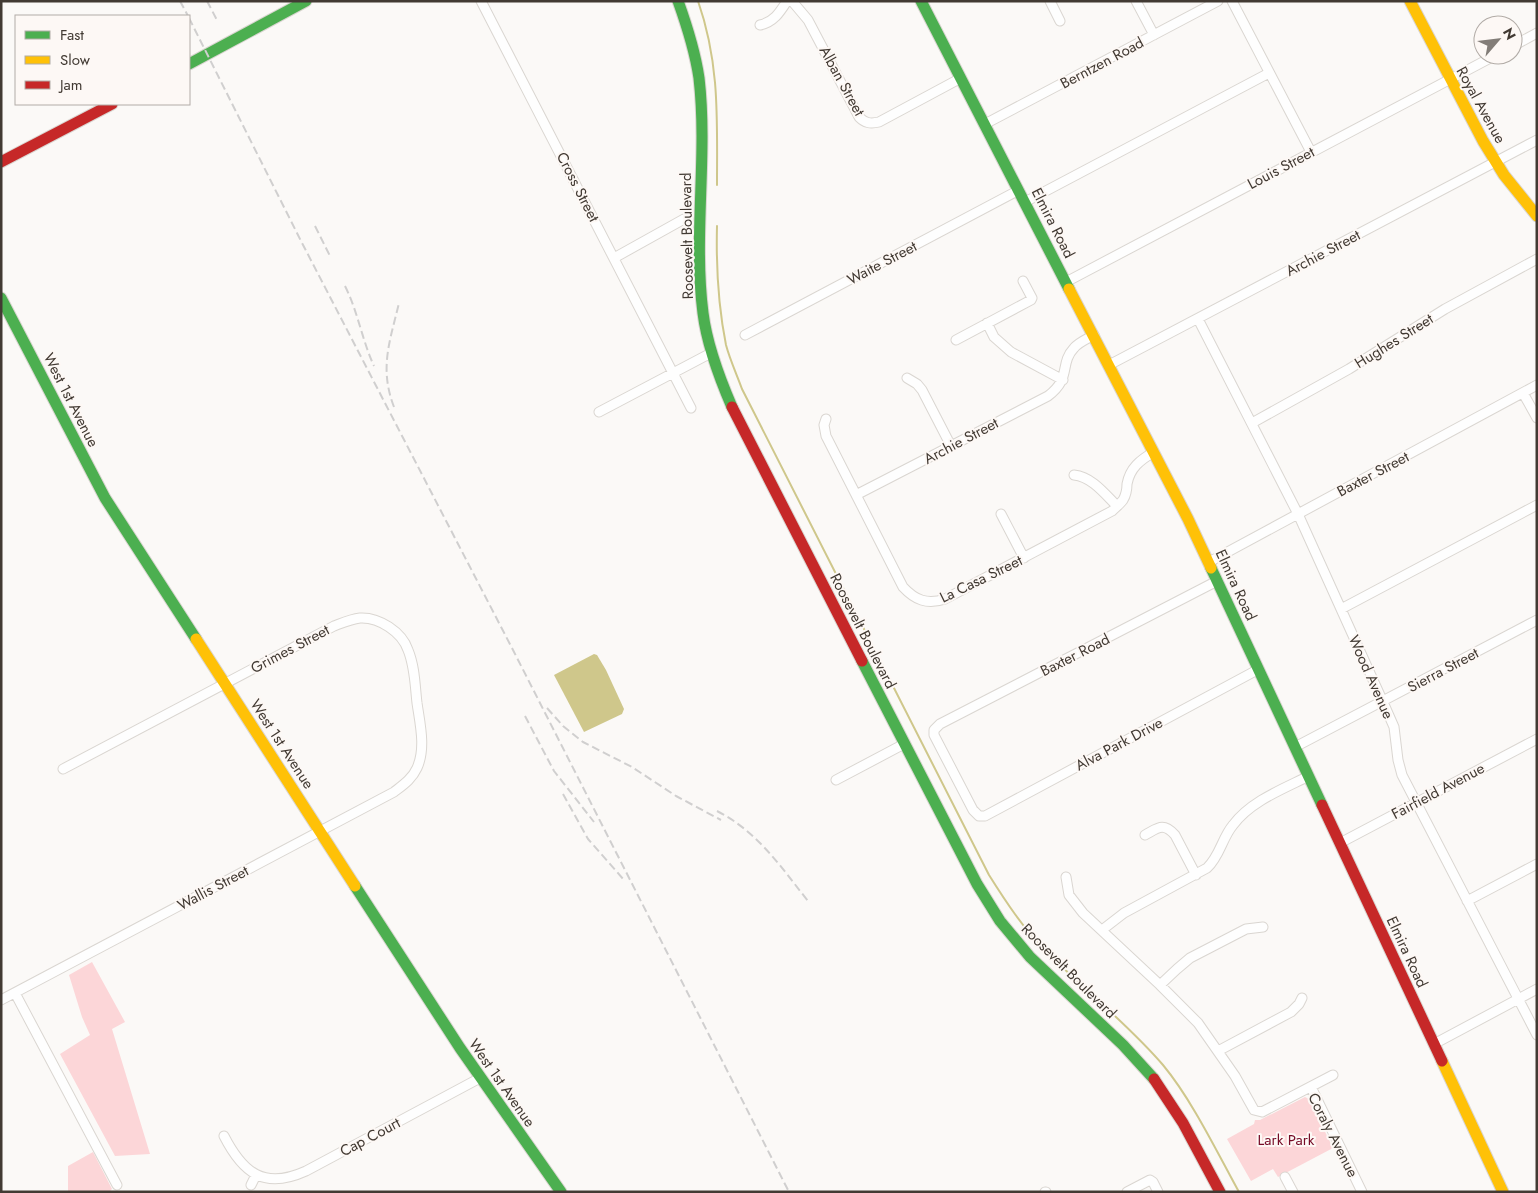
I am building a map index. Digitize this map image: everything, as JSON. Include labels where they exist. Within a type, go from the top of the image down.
[{"type":"street","points":[[190,63],[306,1]]},
{"type":"street","name":"Cross Street","points":[[482,1],[691,408]]},
{"type":"street","name":"Roosevelt Boulevard","points":[[678,1],[693,41],[701,102],[700,277],[703,312],[711,353],[735,413],[977,884],[1014,940],[1139,1061],[1159,1086],[1176,1112],[1220,1192]]},
{"type":"street","points":[[760,25],[774,19],[787,1]]},
{"type":"street","name":"Alban Street","points":[[792,1],[808,20],[859,117],[866,123],[878,122],[961,78]]},
{"type":"street","name":"Elmira Road","points":[[921,1],[1188,519],[1503,1192]]},
{"type":"street","points":[[1050,1],[1060,21]]},
{"type":"street","points":[[1136,1],[1154,35]]},
{"type":"street","name":"Berntzen Road","points":[[985,124],[1218,1]]},
{"type":"street","points":[[1232,1],[1311,152]]},
{"type":"street","name":"Royal Avenue","points":[[1413,2],[1450,79],[1496,161],[1537,216]]},
{"type":"street","points":[[1523,41],[1537,33]]},
{"type":"street","name":"Louis Street","points":[[1066,282],[1477,65]]},
{"type":"street","points":[[1025,202],[1269,73]]},
{"type":"street","points":[[1,162],[110,105]]},
{"type":"street","name":"Archie Street","points":[[1109,365],[1537,140]]},
{"type":"street","name":"Waite Street","points":[[745,335],[1019,190]]},
{"type":"street","points":[[614,258],[684,220]]},
{"type":"street","name":"Hughes Street","points":[[1252,423],[1349,369],[1445,309],[1537,259]]},
{"type":"street","points":[[956,340],[1031,300],[1032,298],[1023,281]]},
{"type":"street","name":"West 1st Avenue","points":[[1,298],[102,492],[480,1078],[560,1192]]},
{"type":"street","name":"Wood Avenue","points":[[1198,319],[1298,514],[1383,702],[1394,727],[1398,760],[1402,774],[1537,1035]]},
{"type":"street","points":[[987,324],[994,337],[1016,355],[1063,380],[1069,356],[1074,348],[1094,335]]},
{"type":"street","points":[[599,412],[711,353]]},
{"type":"street","points":[[908,378],[922,390],[951,446]]},
{"type":"street","name":"Archie Street","points":[[856,495],[1048,396],[1060,386],[1063,380]]},
{"type":"street","name":"Baxter Street","points":[[1208,562],[1537,385]]},
{"type":"street","points":[[1523,393],[1537,418]]},
{"type":"street","name":"La Casa Street","points":[[826,419],[824,425],[826,436],[903,587],[918,600],[926,602],[936,602],[945,599],[1106,516],[1123,500],[1132,469],[1142,459],[1154,452]]},
{"type":"street","points":[[1074,475],[1091,481],[1117,506]]},
{"type":"street","points":[[1341,609],[1537,505]]},
{"type":"street","points":[[1001,514],[1024,558]]},
{"type":"street","name":"Baxter Road","points":[[979,816],[975,814],[968,802],[934,735],[934,730],[938,726],[1217,581]]},
{"type":"street","name":"Grimes Street","points":[[63,769],[334,626],[359,618],[371,619],[386,625],[399,636],[408,648],[412,663],[422,736],[422,748],[418,767]]},
{"type":"street","name":"Sierra Street","points":[[1295,747],[1537,620]]},
{"type":"street","name":"Alva Park Drive","points":[[979,816],[988,815],[1259,670]]},
{"type":"street","name":"Fairfield Avenue","points":[[1340,843],[1537,739]]},
{"type":"street","points":[[836,780],[904,744]]},
{"type":"street","name":"Wallis Street","points":[[1,1000],[394,792],[412,778],[418,767]]},
{"type":"street","points":[[1102,930],[1124,913],[1207,868],[1214,862],[1225,836],[1245,811],[1309,776]]},
{"type":"street","points":[[1145,835],[1159,827],[1165,827],[1170,830],[1175,835],[1196,874]]},
{"type":"street","points":[[1467,901],[1537,864]]},
{"type":"street","name":"Coraly Avenue","points":[[1066,877],[1069,895],[1075,904],[1192,1016],[1235,1076],[1251,1107],[1258,1112],[1262,1112],[1311,1087],[1362,1192]]},
{"type":"street","points":[[1160,985],[1190,958],[1246,929],[1263,927]]},
{"type":"street","points":[[1434,1044],[1537,989]]},
{"type":"street","points":[[15,993],[117,1184]]},
{"type":"street","points":[[1218,1051],[1291,1012],[1302,998]]},
{"type":"street","points":[[1311,1087],[1333,1075]]},
{"type":"street","name":"Cap Court","points":[[256,1175],[277,1178],[299,1174],[480,1078]]},
{"type":"street","points":[[224,1136],[247,1170],[256,1175],[251,1185]]},
{"type":"street","points":[[1285,1177],[1293,1192]]},
{"type":"street","points":[[1127,1192],[1148,1181],[1153,1182],[1158,1192]]},
{"type":"green space","points":[[92,962],[125,1022],[112,1029],[150,1154],[115,1156],[60,1054],[90,1035],[82,1017],[69,975]]},
{"type":"green space","name":"Lark Park","points":[[1305,1097],[1309,1099],[1333,1148],[1278,1177],[1273,1169],[1251,1181],[1227,1139],[1254,1124],[1255,1120],[1260,1120]]},
{"type":"green space","points":[[93,1152],[112,1189],[109,1192],[68,1192],[68,1166]]},
{"type":"shaded area","points":[[594,654],[597,655],[606,670],[624,709],[622,714],[584,732],[554,675]]},
{"type":"waterway","points":[[698,1],[705,24],[714,70],[717,115],[717,185]]},
{"type":"waterway","points":[[717,226],[718,286],[723,330],[726,345],[742,389],[989,875],[1015,914],[1038,942],[1135,1035],[1163,1065],[1194,1110],[1239,1192]]},
{"type":"railway","points":[[180,1],[187,15]]},
{"type":"railway","points":[[207,1],[218,22]]},
{"type":"railway","points":[[190,20],[301,241],[513,650],[789,1192]]},
{"type":"railway","points":[[315,226],[331,258]]},
{"type":"railway","points":[[345,286],[374,366]]},
{"type":"railway","points":[[394,407],[387,380],[387,367],[390,342],[399,303]]},
{"type":"railway","points":[[547,708],[563,726],[583,742],[632,767],[676,796],[721,820]]},
{"type":"railway","points":[[525,716],[554,771],[594,822]]},
{"type":"railway","points":[[563,794],[588,839],[624,880]]},
{"type":"railway","points":[[717,811],[732,819],[756,839],[808,901]]},
{"type":"traffic: fast","points":[[190,63],[306,1]]},
{"type":"traffic: fast","points":[[678,1],[690,39],[699,78],[702,137],[699,254],[703,313],[714,361],[732,407]]},
{"type":"traffic: fast","points":[[921,1],[1069,289]]},
{"type":"traffic: fast","points":[[1,298],[105,498],[196,639]]},
{"type":"traffic: fast","points":[[1211,568],[1322,805]]},
{"type":"traffic: fast","points":[[862,661],[977,884],[1000,921],[1030,957],[1123,1045],[1154,1079]]},
{"type":"traffic: fast","points":[[355,886],[460,1048],[561,1192]]},
{"type":"traffic: slow","points":[[1410,1],[1483,141],[1504,175],[1537,216]]},
{"type":"traffic: slow","points":[[1069,289],[1188,519],[1211,568]]},
{"type":"traffic: slow","points":[[196,639],[355,886]]},
{"type":"traffic: slow","points":[[1442,1061],[1503,1192]]},
{"type":"traffic: jam","points":[[1,162],[110,105]]},
{"type":"traffic: jam","points":[[732,407],[862,661]]},
{"type":"traffic: jam","points":[[1322,805],[1442,1061]]},
{"type":"traffic: jam","points":[[1154,1079],[1183,1123],[1220,1192]]}]
